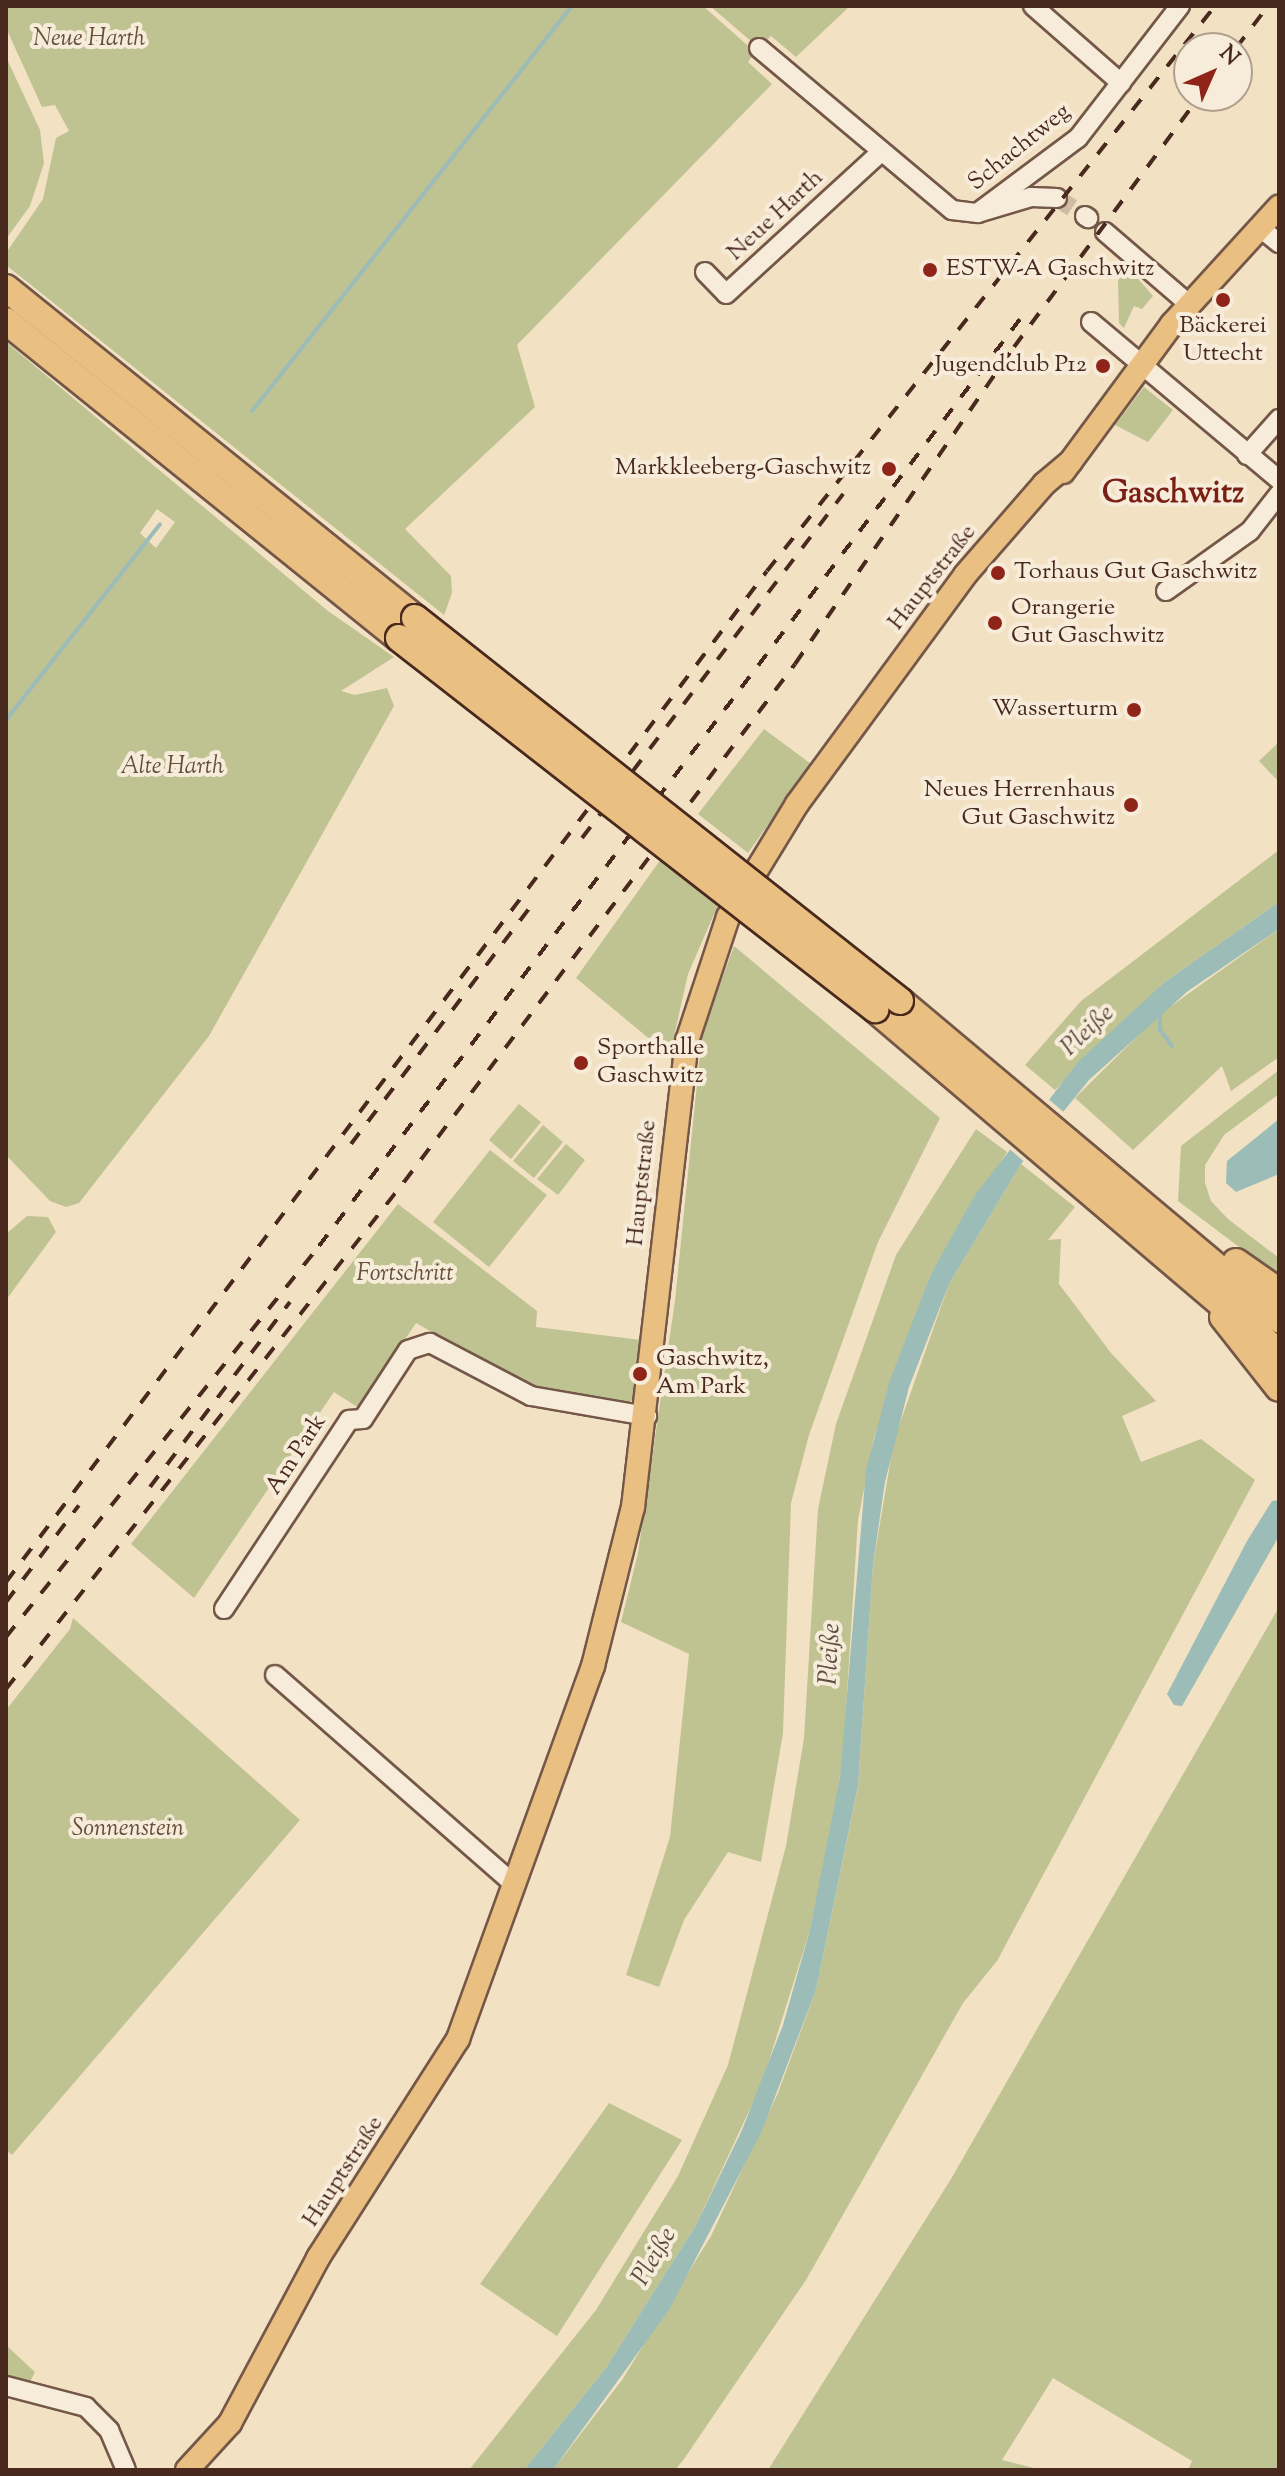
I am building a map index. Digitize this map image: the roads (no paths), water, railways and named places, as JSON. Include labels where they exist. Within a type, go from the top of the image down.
[{"type":"highway","points":[[6,288],[407,628],[801,948],[1134,1208],[1198,1281],[1279,1388]]},
{"type":"highway","points":[[6,321],[407,628]]},
{"type":"highway","points":[[1134,1208],[1167,1221],[1279,1292]]},
{"type":"highway","points":[[1167,1221],[1279,1319]]},
{"type":"highway","points":[[1198,1281],[1279,1353]]},
{"type":"main road","name":"Hauptstraße","points":[[187,2470],[230,2423],[318,2258],[437,2076],[472,2006],[601,1638],[630,1522],[647,1416],[681,1081],[696,1005],[719,936],[751,871],[965,575],[1071,461],[1141,363],[1279,207]]},
{"type":"street","points":[[1033,6],[1121,83]]},
{"type":"street","name":"Schachtweg","points":[[978,213],[992,198],[1078,138],[1180,6]]},
{"type":"street","points":[[759,48],[952,210],[978,213],[1031,197],[1057,198]]},
{"type":"street","name":"Neue Harth","points":[[705,272],[726,294],[881,152]]},
{"type":"street","points":[[1259,227],[1279,243]]},
{"type":"street","points":[[1105,232],[1190,305]]},
{"type":"street","points":[[1091,322],[1279,480]]},
{"type":"street","points":[[1247,455],[1279,419]]},
{"type":"street","points":[[1166,591],[1250,531],[1279,494]]},
{"type":"street","name":"Am Park","points":[[224,1609],[349,1420],[363,1419],[408,1350],[430,1343],[531,1396],[647,1416]]},
{"type":"street","points":[[275,1675],[515,1885]]},
{"type":"street","points":[[6,2386],[86,2407],[109,2430],[126,2470]]},
{"type":"water","points":[[1279,902],[1279,929],[1188,991],[1089,1080],[1021,1164],[949,1284],[909,1387],[885,1482],[873,1565],[858,1786],[816,1990],[761,2133],[669,2310],[553,2470],[524,2470],[606,2368],[696,2225],[742,2130],[783,2025],[810,1930],[840,1777],[866,1470],[890,1380],[931,1274],[975,1195],[1079,1061],[1166,981]]},
{"type":"water","points":[[1279,1119],[1279,1174],[1236,1192],[1226,1183],[1227,1161]]},
{"type":"water","points":[[1279,1500],[1279,1536],[1182,1706],[1174,1705],[1167,1694],[1247,1541],[1272,1501]]},
{"type":"waterway","points":[[252,411],[572,6]]},
{"type":"waterway","points":[[6,720],[160,524]]},
{"type":"waterway","points":[[1160,1012],[1160,1030],[1172,1046]]},
{"type":"tunnel","points":[[1057,198],[1085,216]]},
{"type":"railway","points":[[6,1582],[767,571],[1215,6]]},
{"type":"railway","points":[[1248,32],[1268,6]]},
{"type":"railway","points":[[6,1689],[404,1182],[795,664],[1014,347],[1188,112]]},
{"type":"railway","points":[[6,1637],[319,1246],[1023,315]]},
{"type":"railway","points":[[582,838],[843,494]]},
{"type":"railway","points":[[351,1144],[534,902]]},
{"type":"railway","points":[[150,1487],[290,1302]]},
{"type":"railway","points":[[6,1602],[79,1505]]},
{"type":"place","name":"ESTW-A Gaschwitz","points":[[930,270]]},
{"type":"place","name":"Bäckerei Uttecht","points":[[1223,300]]},
{"type":"place","name":"Jugendclub P12","points":[[1103,366]]},
{"type":"place","name":"Markkleeberg-Gaschwitz","points":[[889,469]]},
{"type":"place","name":"Torhaus Gut Gaschwitz","points":[[998,573]]},
{"type":"place","name":"Orangerie Gut Gaschwitz","points":[[995,623]]},
{"type":"place","name":"Wasserturm","points":[[1134,710]]},
{"type":"place","name":"Neues Herrenhaus Gut Gaschwitz","points":[[1131,805]]},
{"type":"place","name":"Sporthalle Gaschwitz","points":[[581,1063]]},
{"type":"place","name":"Gaschwitz, Am Park","points":[[640,1374]]},
{"type":"district","name":"Gaschwitz","points":[[1173,494]]},
{"type":"park label","name":"Alte Harth","points":[[172,768]]},
{"type":"park label","name":"Fortschritt","points":[[405,1275]]},
{"type":"park label","name":"Sonnenstein","points":[[128,1830]]},
{"type":"water label","name":"Pleiße","points":[[1088,1031]]},
{"type":"water label","name":"Pleiße","points":[[831,1654]]},
{"type":"water label","name":"Pleiße","points":[[655,2257]]}]
